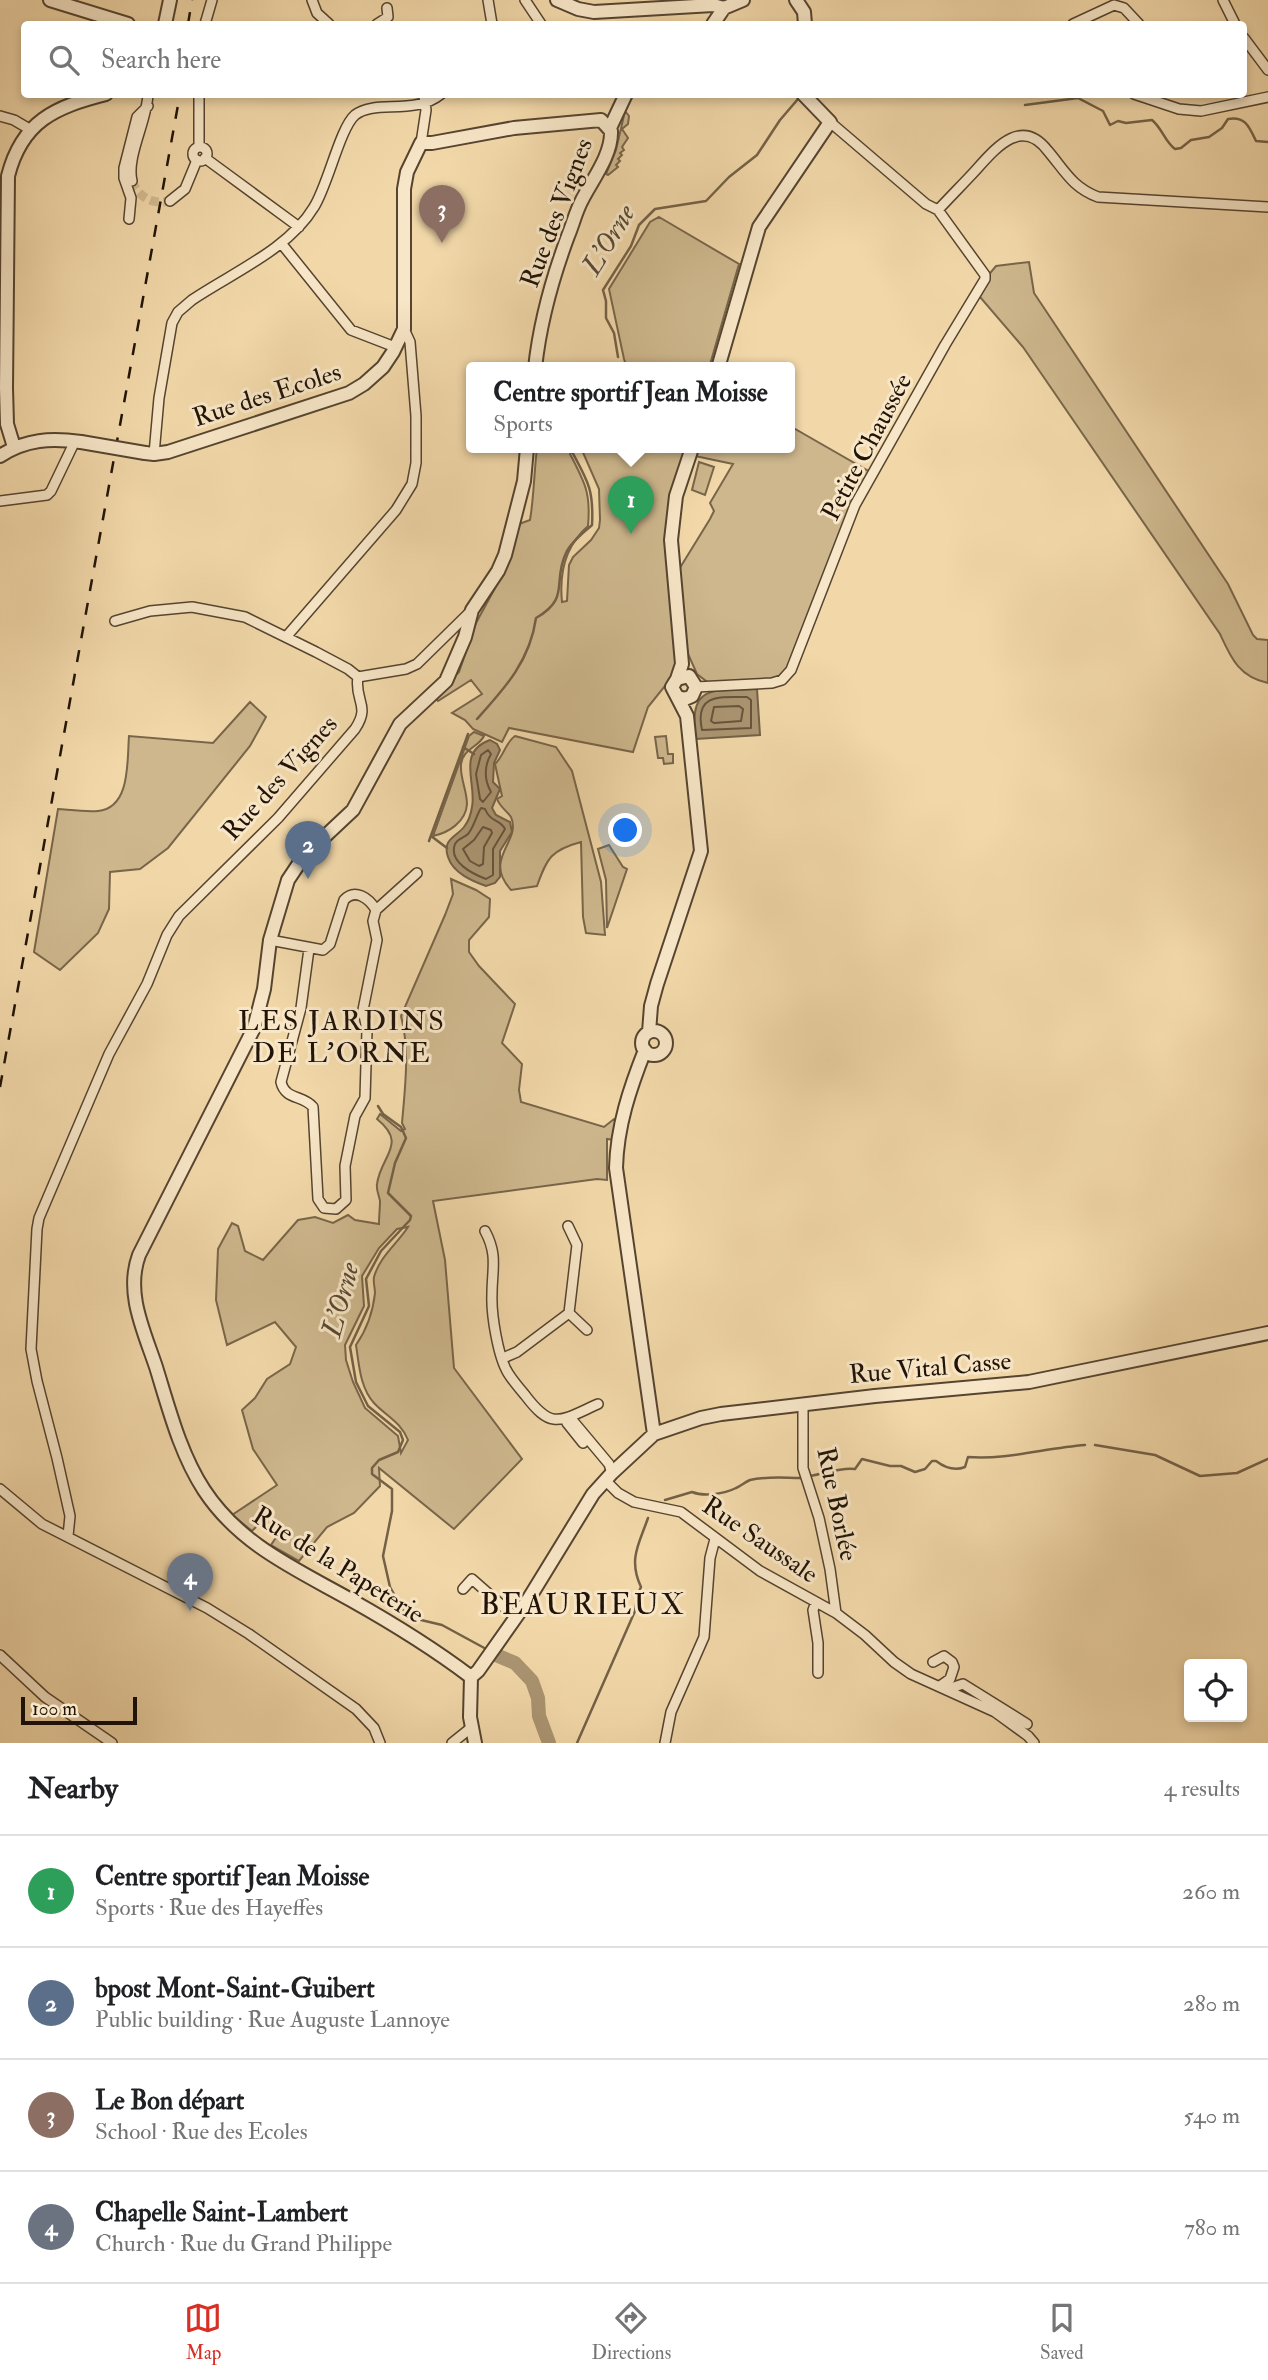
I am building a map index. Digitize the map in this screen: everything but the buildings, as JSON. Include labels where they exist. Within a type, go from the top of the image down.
[{"type":"street","points":[[50,0],[118,21]]},
{"type":"street","points":[[165,21],[170,0]]},
{"type":"street","points":[[206,21],[212,0]]},
{"type":"street","points":[[312,0],[317,13],[326,21]]},
{"type":"street","points":[[488,0],[492,21]]},
{"type":"street","points":[[525,0],[539,21]]},
{"type":"street","points":[[557,0],[578,9],[598,12],[681,3],[724,8]]},
{"type":"street","points":[[715,21],[724,8],[743,0]]},
{"type":"street","points":[[796,0],[804,12],[805,21]]},
{"type":"street","points":[[1223,0],[1234,21]]},
{"type":"street","points":[[1079,21],[1114,5],[1124,8],[1136,21]]},
{"type":"street","points":[[382,21],[388,18],[387,8]]},
{"type":"street","points":[[1247,45],[1268,70]]},
{"type":"street","points":[[1147,98],[1190,111],[1201,111],[1268,97]]},
{"type":"street","points":[[0,456],[14,447],[8,424],[6,388],[8,176],[22,141],[31,130],[53,111],[93,98]]},
{"type":"street","points":[[132,181],[132,165],[148,98]]},
{"type":"street","points":[[199,98],[199,147],[193,153],[299,227]]},
{"type":"street","points":[[807,98],[830,122],[926,204],[938,210],[1001,143],[1021,136],[1042,143],[1074,185],[1098,197],[1268,206]]},
{"type":"street","points":[[149,453],[168,342],[172,323],[178,312],[192,300],[281,243],[299,227],[323,191],[345,132],[354,116],[365,109],[423,99],[421,143],[432,143],[539,125],[605,124],[624,99]]},
{"type":"street","points":[[129,219],[131,198],[124,178],[124,168],[137,117],[148,106]]},
{"type":"street","points":[[0,116],[14,120],[31,130]]},
{"type":"street","points":[[720,362],[759,227],[830,122]]},
{"type":"street","name":"Rue des Vignes","points":[[536,362],[539,331],[548,294],[582,199],[589,190],[610,143],[605,124]]},
{"type":"street","name":"Rue des Ecoles","points":[[14,447],[60,439],[149,453],[168,452],[353,391],[376,374],[396,347],[404,329],[406,175],[421,143]]},
{"type":"street","points":[[170,201],[185,190],[201,159]]},
{"type":"street","name":"Petite Chaussée","points":[[688,685],[772,683],[782,680],[789,673],[855,505],[985,279],[985,275],[938,210]]},
{"type":"street","points":[[281,243],[351,330],[396,347]]},
{"type":"street","points":[[286,637],[396,510],[412,484],[416,457],[416,416],[411,342],[404,329]]},
{"type":"street","points":[[0,501],[47,495],[78,442]]},
{"type":"street","points":[[115,621],[150,611],[192,607],[244,618],[267,627],[348,669],[358,677],[406,669],[416,664],[472,610],[498,571],[505,555],[524,481],[527,453]]},
{"type":"street","points":[[649,1052],[642,1039],[652,1027],[651,1006],[659,976],[700,856],[687,716],[688,685],[682,664],[671,540],[676,496],[690,453]]},
{"type":"street","name":"Rue de la Papeterie","points":[[471,1677],[353,1601],[251,1542],[214,1504],[191,1468],[176,1431],[138,1313],[133,1289],[139,1255],[254,1028],[264,989],[270,940],[285,888],[297,865],[353,810],[400,724],[446,681],[460,650],[472,610]]},
{"type":"street","name":"Rue des Vignes","points":[[68,1536],[69,1516],[34,1371],[31,1336],[37,1223],[115,1041],[147,984],[167,935],[179,916],[278,818],[358,724],[363,709],[357,691],[358,677]]},
{"type":"street","points":[[687,716],[672,687],[688,685]]},
{"type":"street","points":[[678,697],[685,699],[688,685]]},
{"type":"street","points":[[309,949],[301,1008],[281,1082],[283,1091],[288,1095],[308,1101],[313,1107],[318,1199],[324,1208],[334,1210],[343,1205],[347,1198],[345,1166],[355,1116],[365,1098],[367,1030],[363,1010],[377,940],[373,921],[376,910],[417,873]]},
{"type":"street","points":[[270,940],[321,950],[328,946],[344,900],[349,895],[362,896],[376,910]]},
{"type":"street","points":[[649,1052],[663,1051],[665,1044],[664,1038],[652,1027]]},
{"type":"street","points":[[649,1052],[639,1066],[627,1100],[618,1140],[616,1168],[654,1434]]},
{"type":"street","points":[[503,1358],[517,1352],[569,1313],[577,1245],[568,1226]]},
{"type":"street","points":[[485,1231],[495,1254],[491,1305],[498,1349],[509,1374],[536,1409],[548,1419],[566,1418],[598,1404]]},
{"type":"street","points":[[569,1313],[587,1330]]},
{"type":"street","name":"Rue Vital Casse","points":[[471,1677],[528,1600],[593,1494],[654,1434],[713,1415],[1030,1382],[1268,1333]]},
{"type":"street","name":"Rue Borlée","points":[[803,1404],[803,1468],[831,1569],[836,1613]]},
{"type":"street","name":"Rue Saussale","points":[[566,1418],[573,1421],[608,1464],[609,1477],[618,1493],[634,1502],[681,1512],[760,1571],[836,1613],[911,1674],[944,1687],[995,1713],[1034,1743]]},
{"type":"street","points":[[0,1489],[30,1516],[207,1608],[249,1634],[356,1709],[374,1728],[380,1743]]},
{"type":"street","points":[[665,1743],[671,1712],[704,1637],[710,1558],[715,1539]]},
{"type":"street","points":[[463,1589],[472,1579],[515,1618]]},
{"type":"street","name":"Rue Saussale","points":[[816,1602],[813,1610],[818,1643],[818,1673]]},
{"type":"street","points":[[0,1655],[45,1697],[112,1743]]},
{"type":"street","points":[[933,1662],[944,1656],[952,1662],[952,1676],[944,1687]]},
{"type":"street","points":[[471,1677],[475,1743]]},
{"type":"street","name":"Rue Saussale","points":[[944,1687],[963,1684],[1027,1724]]},
{"type":"street","points":[[452,1743],[472,1727]]},
{"type":"shaded area","points":[[625,111],[629,116],[628,124],[622,129],[628,138],[622,147],[624,150],[620,153],[620,161],[616,165],[618,167],[608,175],[606,174],[616,150]]},
{"type":"shaded area","points":[[659,217],[739,264],[711,362],[625,362],[609,289],[650,222]]},
{"type":"shaded area","points":[[1029,262],[1034,293],[1228,584],[1253,635],[1257,639],[1268,640],[1268,683],[1250,676],[1237,665],[1220,634],[1023,347],[980,297],[986,278],[996,266]]},
{"type":"shaded area","points":[[795,429],[870,472],[787,671],[776,679],[710,684],[697,674],[688,654],[678,571],[710,519],[714,511],[710,503],[733,464],[695,456],[696,453],[795,453]]},
{"type":"shaded area","points":[[537,453],[571,453],[588,496],[589,515],[588,526],[574,542],[565,560],[562,602],[567,601],[569,565],[573,557],[591,540],[599,528],[600,520],[599,489],[583,453],[685,453],[672,495],[677,671],[648,707],[633,752],[509,728],[502,742],[473,729],[465,720],[452,713],[482,694],[471,680],[438,701],[434,697],[459,672],[476,623],[507,566],[519,524],[530,520]]},
{"type":"shaded area","points":[[699,462],[714,467],[705,495],[692,490]]},
{"type":"shaded area","points":[[250,702],[266,717],[250,746],[168,848],[140,869],[110,872],[109,909],[98,933],[60,970],[34,952],[58,809],[98,811],[109,808],[116,801],[125,781],[129,736],[213,743]]},
{"type":"shaded area","points":[[474,732],[484,736],[462,760],[466,810],[455,826],[433,836],[469,736]]},
{"type":"shaded area","points":[[515,736],[556,747],[572,771],[601,882],[605,935],[586,933],[583,917],[581,842],[563,848],[552,856],[537,886],[511,890],[503,879],[501,859],[513,826],[511,817],[497,799],[502,796],[495,764]]},
{"type":"shaded area","points":[[666,736],[668,754],[673,754],[673,763],[664,764],[663,758],[658,758],[655,737]]},
{"type":"shaded area","points":[[609,845],[627,869],[607,928],[606,880],[598,849]]},
{"type":"shaded area","points":[[451,879],[490,899],[489,917],[469,940],[469,952],[515,1004],[502,1043],[522,1064],[519,1090],[521,1102],[604,1127],[614,1119],[618,1123],[614,1140],[607,1139],[607,1180],[597,1179],[433,1201],[445,1260],[454,1368],[522,1459],[454,1529],[379,1468],[380,1486],[354,1513],[327,1527],[299,1561],[271,1545],[277,1536],[259,1524],[252,1531],[232,1515],[277,1485],[253,1449],[242,1410],[255,1398],[267,1379],[290,1364],[296,1347],[275,1322],[227,1345],[216,1300],[218,1249],[232,1223],[238,1226],[245,1251],[263,1260],[298,1220],[315,1217],[333,1223],[348,1215],[355,1220],[379,1224],[380,1201],[377,1184],[392,1143],[386,1128],[377,1119],[380,1114],[401,1131],[405,1129],[402,1123],[406,1056],[401,1016],[453,894]],"holes":[[[408,1227],[384,1256],[377,1270],[371,1314],[356,1345],[361,1375],[369,1397],[397,1424],[408,1440],[401,1453],[398,1436],[365,1408],[346,1360],[345,1345],[364,1306],[362,1276],[379,1248],[397,1229]]]},
{"type":"water","points":[[757,689],[760,735],[696,739],[694,721],[700,699],[716,691]]},
{"type":"water","points":[[490,740],[497,744],[500,750],[494,763],[493,782],[500,789],[492,808],[496,815],[510,822],[512,832],[500,851],[500,877],[495,883],[486,886],[469,879],[454,868],[448,857],[447,846],[464,827],[471,812],[473,798],[470,769],[474,752]]},
{"type":"waterway","points":[[1025,105],[1078,98],[1103,111],[1110,125],[1118,121],[1126,123],[1152,120],[1175,149],[1191,140],[1209,137],[1222,128],[1228,119],[1234,118],[1246,123],[1256,141],[1268,142]]},
{"type":"waterway","name":"L'Orne","points":[[618,357],[614,333],[606,318],[603,290],[631,246],[639,225],[655,209],[706,201],[729,177],[757,155],[780,120],[798,99]]},
{"type":"waterway","name":"L'Orne","points":[[477,719],[515,673],[528,648],[536,618],[547,611],[557,596],[566,553],[574,541],[592,525],[592,502],[588,485],[573,453]]},
{"type":"waterway","name":"L'Orne","points":[[429,841],[468,734]]},
{"type":"waterway","points":[[463,747],[474,754]]},
{"type":"waterway","points":[[431,836],[447,848]]},
{"type":"waterway","name":"L'Orne","points":[[378,1106],[383,1114],[401,1127],[406,1138],[395,1163],[388,1193],[411,1216],[381,1251],[366,1279],[369,1306],[350,1347],[356,1382],[368,1406],[400,1432],[403,1440],[398,1452],[379,1460],[372,1468],[372,1474],[392,1489],[392,1511],[383,1556],[390,1587],[403,1610],[421,1620],[442,1625],[488,1650]]},
{"type":"waterway","points":[[809,1476],[855,1469],[862,1459],[901,1466],[915,1472],[925,1469],[932,1461],[957,1469],[965,1467],[968,1457],[997,1457],[1085,1445]]},
{"type":"waterway","points":[[1095,1445],[1155,1455],[1200,1476],[1237,1473],[1268,1459]]},
{"type":"waterway","points":[[665,1500],[692,1492],[708,1495],[720,1493],[756,1479],[801,1478]]},
{"type":"waterway","points":[[577,1743],[635,1611],[641,1587],[635,1560],[648,1518]]},
{"type":"waterway","name":"L'Orne","points":[[496,1655],[515,1663],[532,1681],[538,1698],[539,1716],[549,1743]]},
{"type":"tunnel","points":[[132,181],[138,192],[147,199],[170,201]]},
{"type":"railway","points":[[188,21],[192,0]]},
{"type":"railway","points":[[0,1087],[179,98]]},
{"type":"place","name":"Le Bon départ","points":[[442,243]]},
{"type":"place","name":"Centre sportif Jean Moisse","points":[[631,534]]},
{"type":"place","name":"bpost Mont-Saint-Guibert","points":[[308,879]]},
{"type":"place","name":"Chapelle Saint-Lambert","points":[[190,1611]]},
{"type":"district","name":"LES JARDINS DE L'ORNE","points":[[342,1037]]},
{"type":"district","name":"BEAURIEUX","points":[[583,1604]]}]
